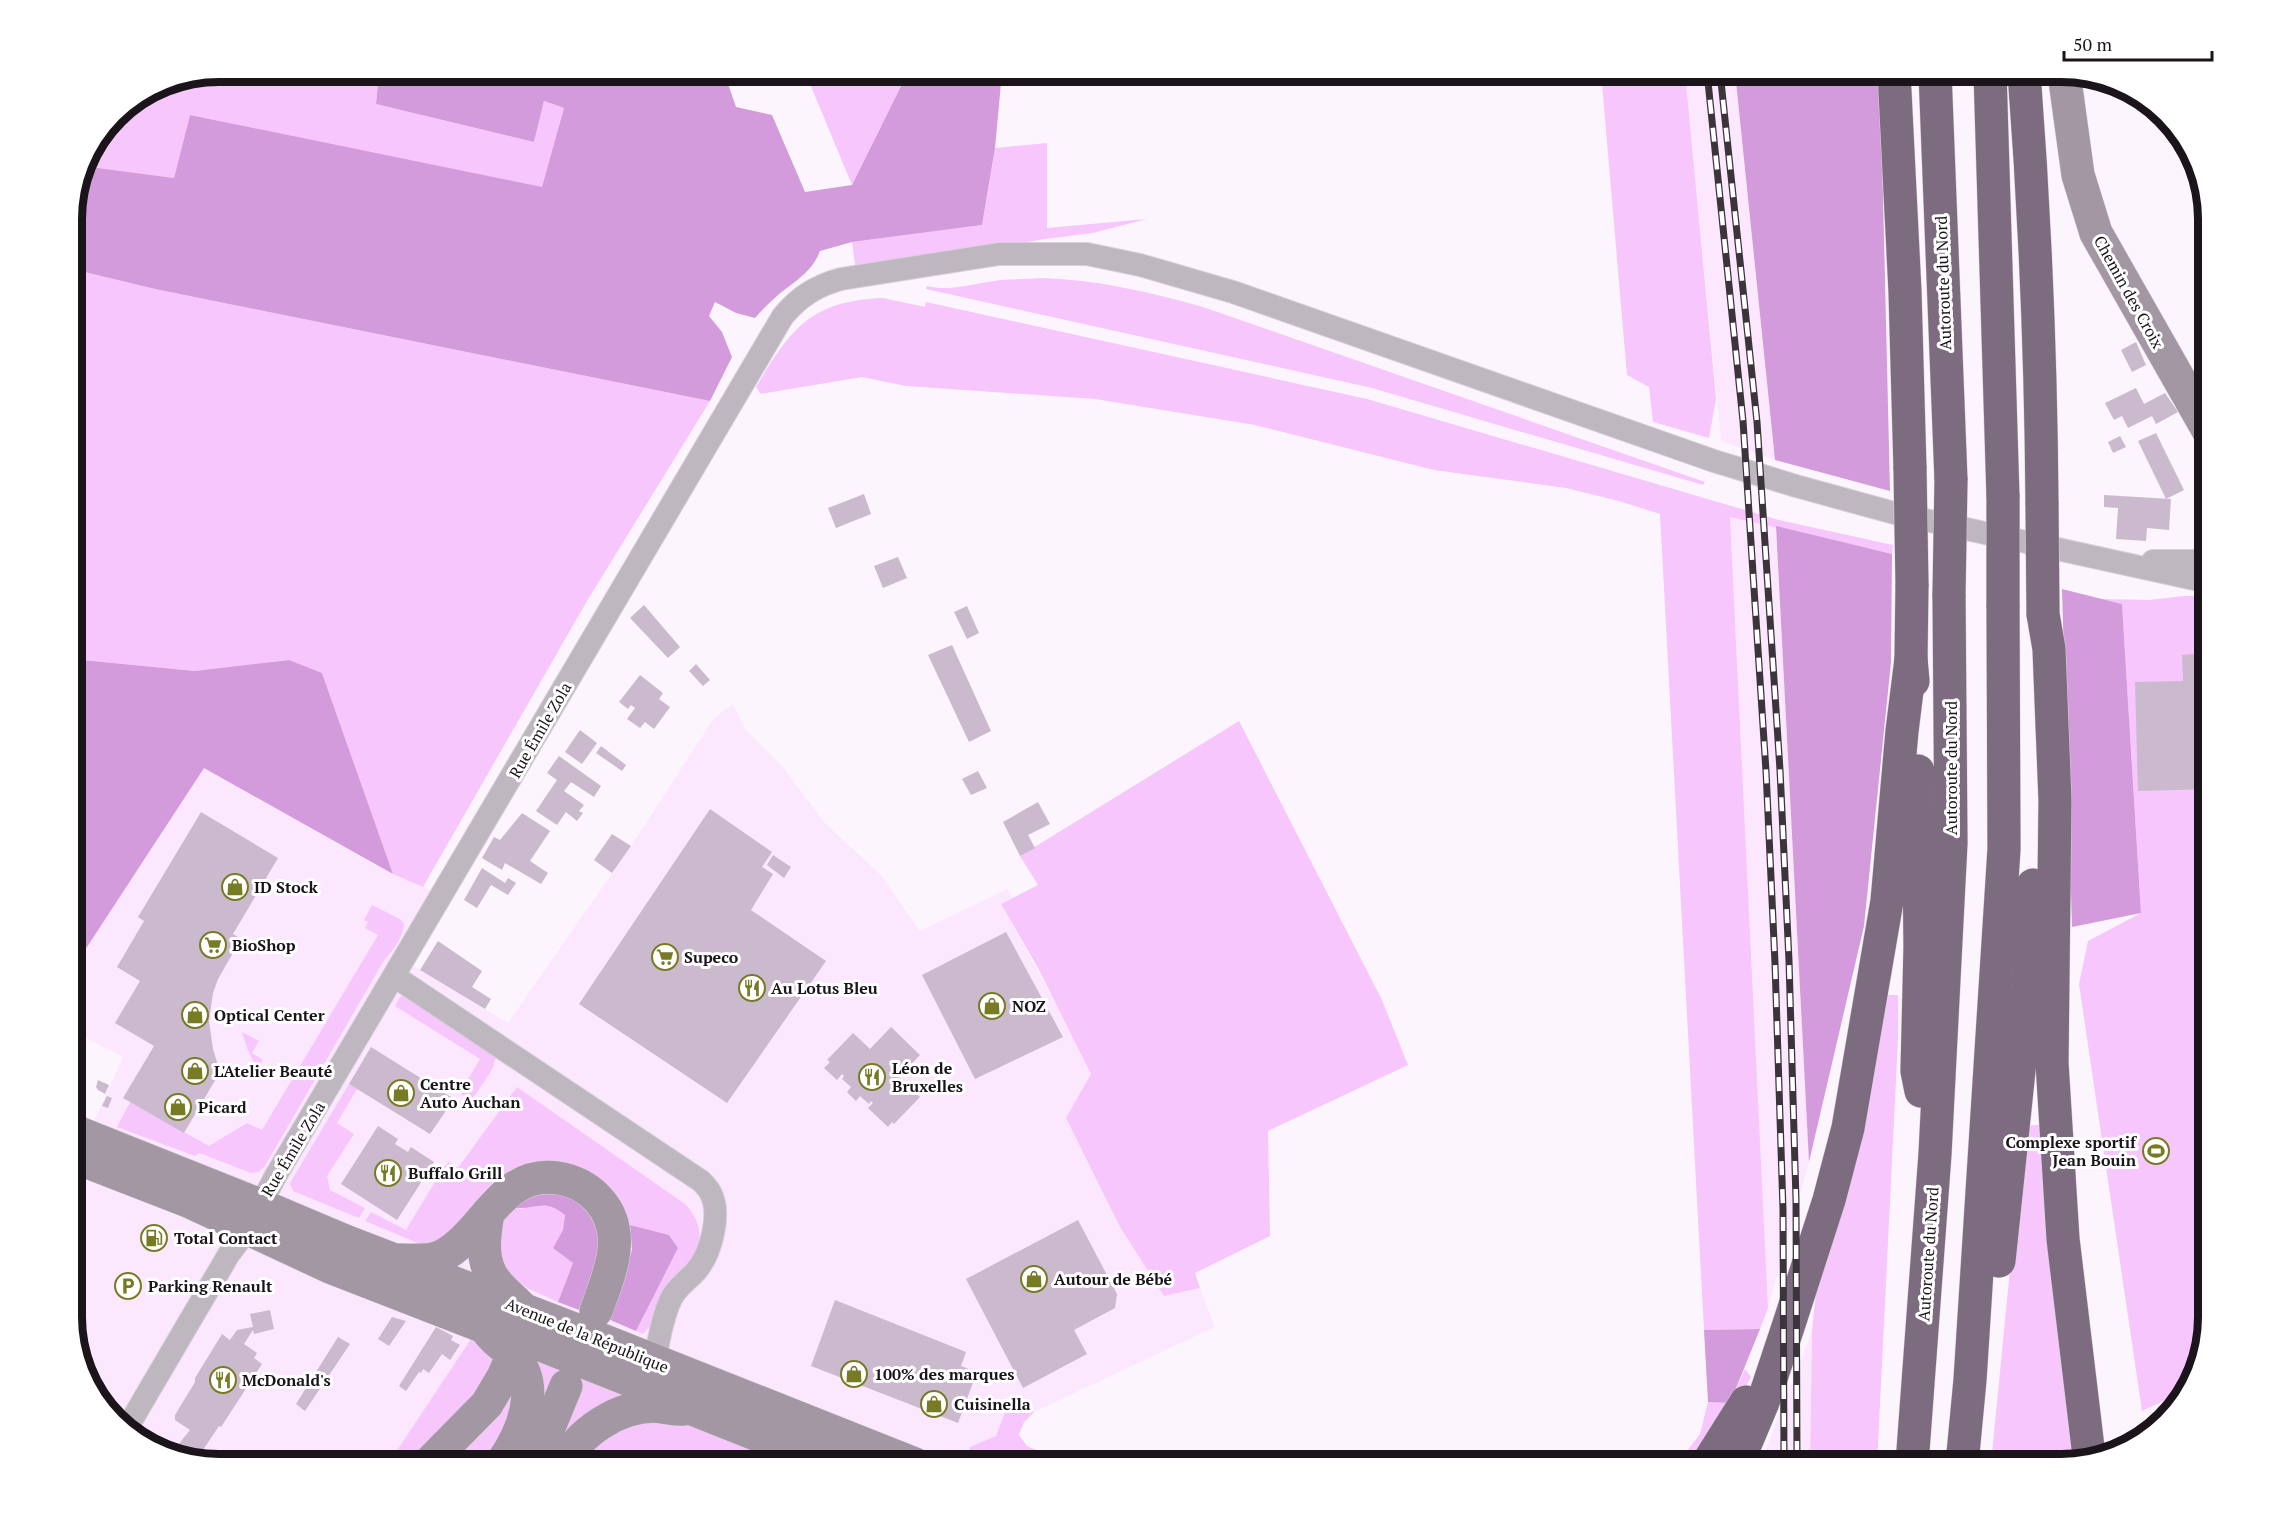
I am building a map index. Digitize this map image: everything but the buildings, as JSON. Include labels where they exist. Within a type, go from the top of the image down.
[{"type":"highway","points":[[1894,82],[1905,292],[1912,584],[1911,659],[1918,731],[1920,947],[1917,1071],[1935,1154]]},
{"type":"highway","name":"Autoroute du Nord","points":[[1913,1454],[1935,1154],[1951,843],[1949,594],[1951,480],[1935,82]]},
{"type":"highway","points":[[1963,1454],[1970,1380],[2004,849],[2003,497],[1990,82]]},
{"type":"highway","points":[[1970,1380],[1989,1350],[2028,985],[2037,790],[2038,651],[2043,614],[2041,393],[2030,146],[2025,82]]},
{"type":"highway","points":[[2043,614],[2049,650],[2055,800],[2052,1063],[2063,1239],[2088,1450]]},
{"type":"highway","points":[[1741,1454],[1763,1402],[1829,1200],[1856,1090],[1887,901],[1902,731],[1911,659]]},
{"type":"highway","points":[[1713,1454],[1752,1391],[1789,1324]]},
{"type":"main road","name":"Chemin des Croix","points":[[2065,83],[2078,175],[2096,233],[2198,412]]},
{"type":"main road","points":[[83,1135],[254,1217]]},
{"type":"main road","points":[[83,1160],[188,1201],[254,1217]]},
{"type":"main road","points":[[396,1260],[441,1256],[462,1242],[511,1189],[527,1180],[563,1179],[593,1194],[600,1200],[611,1219],[615,1251],[596,1311]]},
{"type":"main road","points":[[488,1213],[484,1241],[487,1264],[494,1281],[523,1310]]},
{"type":"main road","name":"Avenue de la République","points":[[254,1217],[339,1239],[396,1260],[890,1454]]},
{"type":"main road","name":"Avenue de la République","points":[[254,1217],[330,1267],[487,1328],[528,1340],[806,1454]]},
{"type":"main road","points":[[487,1328],[492,1338],[513,1354],[525,1376],[527,1403],[524,1422],[507,1454]]},
{"type":"main road","points":[[439,1454],[487,1404],[513,1354]]},
{"type":"main road","points":[[538,1454],[566,1386]]},
{"type":"main road","points":[[569,1454],[584,1434],[618,1415],[654,1406],[692,1409]]},
{"type":"street","name":"Rue Émile Zola","points":[[131,1421],[229,1254],[254,1217],[783,316],[806,293],[824,284],[841,279],[999,254],[1087,254],[1140,265],[1233,292],[1714,460],[1796,486],[1898,514],[2099,559],[2131,563]]},
{"type":"street","points":[[2131,563],[2198,560]]},
{"type":"street","points":[[2131,563],[2198,580]]},
{"type":"street","points":[[394,976],[701,1181],[710,1192],[714,1216],[713,1233],[707,1255],[672,1297],[665,1315],[655,1362]]},
{"type":"shaded area","points":[[220,82],[378,82],[376,104],[534,142],[544,101],[564,108],[542,188],[190,115],[174,178],[93,167],[111,136],[129,117],[151,101],[184,87]]},
{"type":"shaded area","points":[[378,82],[727,82],[736,107],[772,115],[805,192],[852,185],[903,82],[1001,82],[995,148],[982,225],[852,242],[820,251],[808,270],[755,318],[736,313],[715,302],[709,316],[722,332],[732,357],[710,401],[155,289],[83,272],[83,211],[87,184],[93,167],[174,178],[190,115],[542,187],[564,108],[544,101],[534,142],[376,104]]},
{"type":"shaded area","points":[[809,82],[903,82],[852,185]]},
{"type":"shaded area","points":[[1602,82],[1686,82],[1716,399],[1709,438],[1653,422],[1649,387],[1627,375]]},
{"type":"shaded area","points":[[1686,82],[1736,82],[1775,460],[1721,441]]},
{"type":"shaded area","points":[[1736,82],[1879,82],[1890,491],[1775,460]]},
{"type":"shaded area","points":[[1047,143],[1047,228],[1147,219],[1093,233],[856,271],[852,242],[982,225],[995,148]]},
{"type":"shaded area","points":[[83,272],[155,289],[710,401],[587,601],[423,887],[393,874],[322,673],[288,660],[195,671],[83,660]]},
{"type":"shaded area","points":[[1043,278],[1084,281],[1124,288],[1203,307],[1705,482],[1703,485],[1372,388],[926,289],[927,286],[954,288],[1001,280]]},
{"type":"shaded area","points":[[883,298],[925,307],[926,302],[1367,399],[1779,520],[1893,545],[1892,554],[1730,517],[1768,1308],[1760,1329],[1704,1330],[1660,514],[1566,488],[1434,470],[1255,425],[1095,399],[906,386],[862,377],[761,394],[756,387],[780,349],[805,322],[837,305]]},
{"type":"shaded area","points":[[1730,516],[1776,526],[1809,1162],[1768,1308]]},
{"type":"shaded area","points":[[1776,526],[1892,554],[1891,662],[1864,926],[1809,1162]]},
{"type":"shaded area","points":[[2062,589],[2122,604],[2141,913],[2072,927]]},
{"type":"shaded area","name":"Complexe sportif Jean Bouin","points":[[2198,596],[2198,1316],[2193,1352],[2179,1385],[2170,1398],[2142,1411],[2079,984],[2088,941],[2141,913],[2122,604],[2102,599],[2149,600]]},
{"type":"shaded area","points":[[83,660],[195,671],[289,660],[322,673],[393,874],[204,768],[83,953]]},
{"type":"shaded area","points":[[733,704],[745,729],[782,766],[824,822],[881,875],[920,931],[1007,889],[1012,898],[1001,904],[1093,1073],[1066,1118],[1120,1227],[1164,1296],[1200,1288],[1215,1327],[1034,1412],[1024,1422],[1011,1454],[220,1454],[184,1449],[151,1435],[136,1425],[111,1400],[101,1385],[85,1343],[83,1325],[83,1146],[123,1057],[83,1037],[83,953],[204,767],[393,874],[442,895],[403,960],[508,1023],[631,846],[714,718]]},
{"type":"shaded area","points":[[1239,721],[1382,1000],[1408,1065],[1268,1131],[1270,1236],[1195,1273],[1200,1288],[1164,1296],[1120,1227],[1066,1118],[1091,1074],[1038,968],[1001,904],[1038,885],[1020,856]]},
{"type":"shaded area","points":[[372,905],[400,919],[404,924],[402,935],[383,962],[265,1166],[258,1172],[251,1173],[199,1153],[195,1156],[117,1127],[130,1102],[209,1146],[247,1123],[262,1130],[378,935],[365,928],[368,922],[364,920]]},
{"type":"shaded area","points":[[1884,995],[1898,995],[1898,1039],[1877,1454],[1810,1454],[1812,1331],[1817,1282]]},
{"type":"shaded area","points":[[400,996],[412,999],[496,1058],[492,1070],[471,1101],[460,1093],[480,1059],[395,1006]]},
{"type":"shaded area","points":[[242,1032],[259,1041],[252,1053],[263,1060],[257,1069],[247,1048]]},
{"type":"shaded area","points":[[349,1084],[357,1089],[337,1123],[354,1134],[327,1176],[330,1190],[365,1208],[359,1218],[293,1191],[290,1183]]},
{"type":"shaded area","points":[[517,1087],[685,1204],[696,1219],[699,1229],[699,1248],[643,1334],[636,1331],[678,1248],[669,1235],[630,1225],[625,1213],[518,1169],[496,1179],[481,1195],[461,1228],[430,1248],[365,1221],[371,1212],[406,1230],[444,1167],[449,1162],[458,1168]]},
{"type":"shaded area","points":[[2047,1124],[2054,1292],[2073,1453],[1992,1454],[2024,1126]]},
{"type":"shaded area","points":[[547,1191],[574,1198],[595,1216],[602,1243],[582,1311],[558,1302],[573,1263],[553,1248],[563,1230],[565,1215],[557,1209],[544,1205],[526,1208],[511,1207],[521,1197]]},
{"type":"shaded area","points":[[534,1204],[556,1207],[565,1215],[563,1230],[553,1248],[573,1263],[558,1302],[529,1289],[501,1272],[496,1227],[511,1207],[522,1209]]},
{"type":"shaded area","points":[[630,1225],[669,1235],[678,1248],[636,1331],[608,1319],[632,1250]]},
{"type":"shaded area","points":[[1760,1329],[1730,1403],[1708,1402],[1704,1330]]},
{"type":"shaded area","points":[[1812,1331],[1810,1454],[1764,1454]]},
{"type":"shaded area","points":[[471,1339],[488,1347],[502,1358],[497,1373],[425,1454],[395,1454]]},
{"type":"shaded area","points":[[526,1354],[561,1368],[546,1410]]},
{"type":"shaded area","points":[[1745,1369],[1751,1377],[1733,1410],[1704,1454],[1685,1454],[1700,1434],[1708,1402],[1730,1403]]},
{"type":"shaded area","points":[[584,1377],[636,1397],[555,1451]]},
{"type":"shaded area","points":[[510,1379],[520,1392],[495,1454],[448,1454]]},
{"type":"shaded area","points":[[1010,1399],[1034,1412],[1024,1422],[1019,1435],[1027,1446],[1045,1454],[970,1454],[970,1447],[996,1436]]},
{"type":"shaded area","points":[[648,1419],[686,1424],[761,1454],[588,1454],[598,1438]]},
{"type":"railway","points":[[1708,82],[1743,421],[1766,771],[1783,1210],[1784,1454]]},
{"type":"railway","points":[[1721,82],[1757,422],[1780,770],[1789,961],[1796,1200],[1797,1454]]},
{"type":"place","name":"ID Stock","points":[[235,887]]},
{"type":"place","name":"BioShop","points":[[213,945]]},
{"type":"place","name":"Supeco","points":[[665,957]]},
{"type":"place","name":"Au Lotus Bleu","points":[[752,988]]},
{"type":"place","name":"NOZ","points":[[992,1006]]},
{"type":"place","name":"Optical Center","points":[[195,1015]]},
{"type":"place","name":"L'Atelier Beauté","points":[[195,1071]]},
{"type":"place","name":"Léon de Bruxelles","points":[[872,1077]]},
{"type":"place","name":"Centre Auto Auchan","points":[[401,1093]]},
{"type":"place","name":"Picard","points":[[178,1107]]},
{"type":"place","name":"Complexe sportif Jean Bouin","points":[[2156,1151]]},
{"type":"place","name":"Buffalo Grill","points":[[388,1173]]},
{"type":"place","name":"Total Contact","points":[[154,1238]]},
{"type":"place","name":"Autour de Bébé","points":[[1034,1279]]},
{"type":"place","name":"Parking Renault","points":[[128,1286]]},
{"type":"place","name":"100% des marques","points":[[854,1374]]},
{"type":"place","name":"McDonald's","points":[[223,1380]]},
{"type":"place","name":"Cuisinella","points":[[934,1404]]}]
